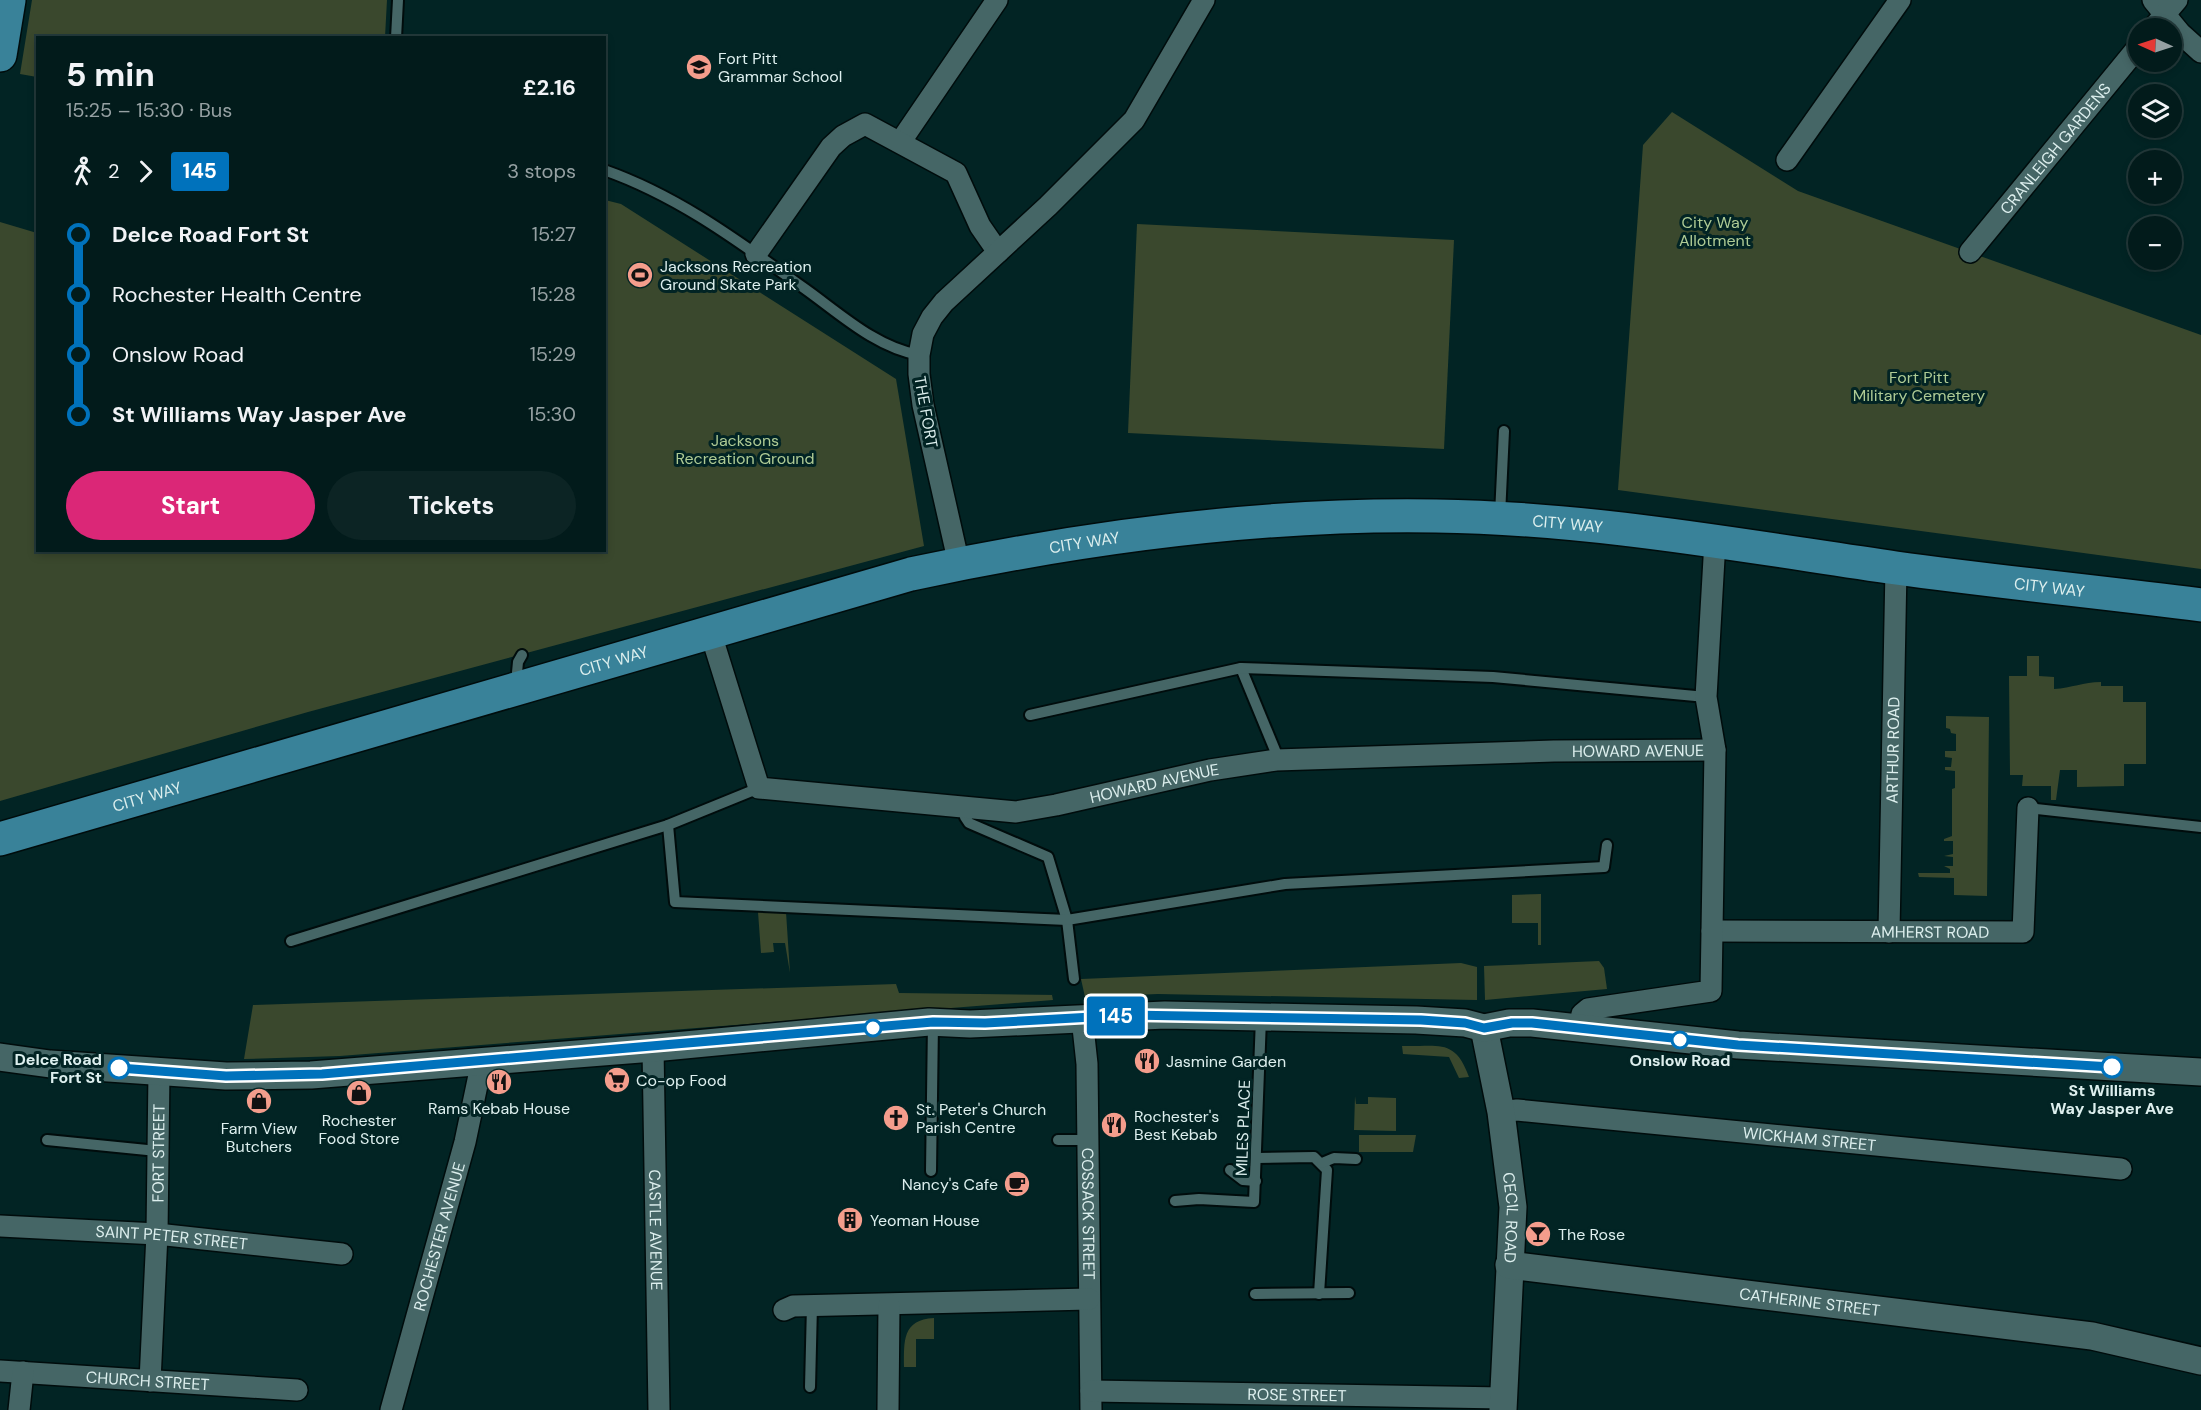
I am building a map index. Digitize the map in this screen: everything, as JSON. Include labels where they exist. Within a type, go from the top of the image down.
[{"type":"main road","points":[[0,55],[9,0]]},
{"type":"main road","name":"CITY WAY","points":[[0,839],[901,577],[1092,540],[1221,524],[1355,516],[1500,518],[1603,526],[1896,568],[2201,605]]},
{"type":"street","name":"THE FORT","points":[[959,564],[923,405],[919,355],[923,334],[935,312],[1134,120],[1204,0]]},
{"type":"street","points":[[1788,160],[1900,0]]},
{"type":"street","points":[[901,141],[994,1]]},
{"type":"street","points":[[2162,11],[2201,52]]},
{"type":"street","name":"CRANLEIGH GARDENS","points":[[1970,252],[2128,59]]},
{"type":"street","points":[[756,254],[839,139],[867,124],[901,141],[957,175],[980,226],[998,252]]},
{"type":"street","points":[[1579,1029],[1582,1014],[1588,1009],[1711,991],[1715,750],[1706,697],[1715,541]]},
{"type":"street","name":"ARTHUR ROAD","points":[[1889,932],[1896,568]]},
{"type":"street","points":[[710,632],[759,788]]},
{"type":"street","name":"HOWARD AVENUE","points":[[759,788],[964,808],[1030,810],[1210,770],[1279,760],[1554,751],[1715,750]]},
{"type":"street","name":"AMHERST ROAD","points":[[1712,931],[2023,932],[2028,808]]},
{"type":"street","points":[[0,1057],[50,1064],[226,1076],[302,1075],[653,1048],[933,1022],[970,1024],[1165,1015],[1421,1020],[1465,1023],[1484,1028],[1515,1023],[1749,1045],[2201,1072]]},
{"type":"street","name":"COSSACK STREET","points":[[1082,1018],[1086,1045],[1091,1401]]},
{"type":"street","name":"CECIL ROAD","points":[[1484,1028],[1500,1112],[1513,1207],[1503,1404]]},
{"type":"street","name":"CASTLE AVENUE","points":[[653,1048],[659,1410]]},
{"type":"street","name":"ROCHESTER AVENUE","points":[[391,1410],[465,1142],[482,1061]]},
{"type":"street","name":"FORT STREET","points":[[150,1381],[157,1234],[159,1071]]},
{"type":"street","name":"WICKHAM STREET","points":[[1500,1112],[1517,1110],[2121,1169]]},
{"type":"street","name":"SAINT PETER STREET","points":[[0,1226],[157,1234],[342,1254]]},
{"type":"street","name":"CATHERINE STREET","points":[[1509,1264],[2112,1339],[2201,1360]]},
{"type":"street","points":[[784,1310],[793,1306],[812,1305],[1089,1299]]},
{"type":"street","points":[[888,1410],[889,1305]]},
{"type":"street","name":"CHURCH STREET","points":[[0,1371],[297,1390]]},
{"type":"street","points":[[19,1410],[23,1372]]},
{"type":"street","name":"ROSE STREET","points":[[1091,1401],[1503,1404]]},
{"type":"lane","points":[[396,36],[398,0]]},
{"type":"lane","points":[[606,171],[662,193],[719,227],[880,342],[919,355]]},
{"type":"lane","points":[[1500,518],[1504,430]]},
{"type":"lane","points":[[515,688],[518,662],[522,655]]},
{"type":"lane","points":[[1241,669],[1279,760]]},
{"type":"lane","points":[[1030,715],[1241,669],[1493,677],[1706,697]]},
{"type":"lane","points":[[291,941],[668,825],[759,788]]},
{"type":"lane","points":[[964,808],[965,818],[971,824],[1047,856],[1067,920],[1074,979]]},
{"type":"lane","points":[[2028,808],[2201,827]]},
{"type":"lane","points":[[668,825],[675,902],[1067,920],[1285,884],[1604,867],[1607,845]]},
{"type":"lane","name":"MILES PLACE","points":[[1175,1201],[1199,1199],[1254,1202],[1261,1018]]},
{"type":"lane","points":[[931,1171],[933,1022]]},
{"type":"lane","points":[[47,1140],[157,1151]]},
{"type":"lane","points":[[1058,1140],[1088,1140]]},
{"type":"lane","points":[[1257,1158],[1312,1157],[1322,1163],[1328,1171],[1319,1294]]},
{"type":"lane","points":[[1322,1163],[1334,1158],[1356,1159]]},
{"type":"lane","points":[[1230,1170],[1243,1180],[1256,1181]]},
{"type":"lane","points":[[1255,1294],[1349,1293]]},
{"type":"lane","points":[[810,1387],[812,1305]]},
{"type":"green space","points":[[32,0],[387,0],[385,36],[36,36],[36,77],[20,74]]},
{"type":"green space","name":"Fort Pitt Military Cemetery","points":[[1672,112],[1798,191],[2201,335],[2201,569],[1618,490],[1643,145]]},
{"type":"green space","name":"Jacksons Recreation Ground","points":[[606,200],[621,204],[896,379],[924,546],[308,712],[0,801],[0,222],[36,233],[36,552],[606,552]]},
{"type":"green space","points":[[1137,224],[1454,240],[1444,449],[1128,433]]},
{"type":"green space","points":[[2027,656],[2039,656],[2039,676],[2054,677],[2054,689],[2101,682],[2101,686],[2123,686],[2123,702],[2146,702],[2146,764],[2124,764],[2124,786],[2077,787],[2077,770],[2060,770],[2056,800],[2051,800],[2051,786],[2022,786],[2023,775],[2010,775],[2009,676],[2027,676]]},
{"type":"green space","points":[[1946,716],[1989,717],[1987,896],[1954,895],[1954,878],[1919,877],[1918,873],[1950,873],[1950,869],[1944,866],[1953,866],[1953,857],[1944,856],[1953,854],[1953,841],[1944,841],[1944,839],[1952,836],[1952,789],[1955,788],[1955,771],[1945,770],[1945,767],[1951,767],[1952,758],[1945,757],[1945,751],[1956,751],[1956,734],[1946,728]]},
{"type":"green space","points":[[1541,894],[1541,945],[1538,945],[1538,923],[1512,923],[1512,895]]},
{"type":"green space","points":[[758,912],[786,912],[790,973],[785,943],[773,943],[774,952],[761,953]]},
{"type":"green space","points":[[1599,961],[1604,968],[1607,989],[1485,1000],[1484,966]]},
{"type":"green space","points":[[1461,963],[1477,967],[1477,1000],[1158,994],[1085,997],[1081,979]]},
{"type":"green space","points":[[896,984],[899,993],[1058,995],[1052,995],[1053,1000],[340,1056],[244,1059],[253,1005]]},
{"type":"green space","points":[[1402,1046],[1436,1046],[1451,1050],[1464,1065],[1469,1077],[1459,1078],[1449,1057],[1403,1054]]},
{"type":"green space","points":[[1355,1096],[1356,1104],[1368,1104],[1368,1097],[1396,1098],[1396,1131],[1354,1130]]},
{"type":"green space","points":[[1359,1135],[1416,1135],[1413,1152],[1359,1152]]},
{"type":"green space","points":[[934,1318],[934,1339],[916,1339],[916,1367],[904,1367],[905,1341],[910,1328],[916,1323]]},
{"type":"bus line","name":"145","points":[[119,1068],[226,1076],[311,1075],[653,1048],[929,1022],[964,1024],[1128,1015],[1421,1020],[1465,1023],[1484,1028],[1505,1023],[1525,1023],[1738,1045],[2112,1067]]},
{"type":"place","name":"Fort Pitt Grammar School","points":[[699,67]]},
{"type":"place","name":"Jacksons Recreation Ground Skate Park","points":[[640,275]]},
{"type":"place","name":"Onslow Road","points":[[1680,1040]]},
{"type":"place","name":"Jasmine Garden","points":[[1147,1061]]},
{"type":"place","name":"St Williams Way Jasper Ave","points":[[2112,1067]]},
{"type":"place","name":"Delce Road Fort St","points":[[119,1068]]},
{"type":"place","name":"Co-op Food","points":[[617,1080]]},
{"type":"place","name":"Rams Kebab House","points":[[499,1082]]},
{"type":"place","name":"Rochester Food Store","points":[[359,1093]]},
{"type":"place","name":"Farm View Butchers","points":[[259,1101]]},
{"type":"place","name":"St. Peter's Church Parish Centre","points":[[896,1118]]},
{"type":"place","name":"Rochester's Best Kebab","points":[[1114,1125]]},
{"type":"place","name":"Nancy's Cafe","points":[[1017,1184]]},
{"type":"place","name":"Yeoman House","points":[[850,1220]]},
{"type":"place","name":"The Rose","points":[[1538,1234]]},
{"type":"park label","name":"City Way Allotment","points":[[1715,231]]}]
